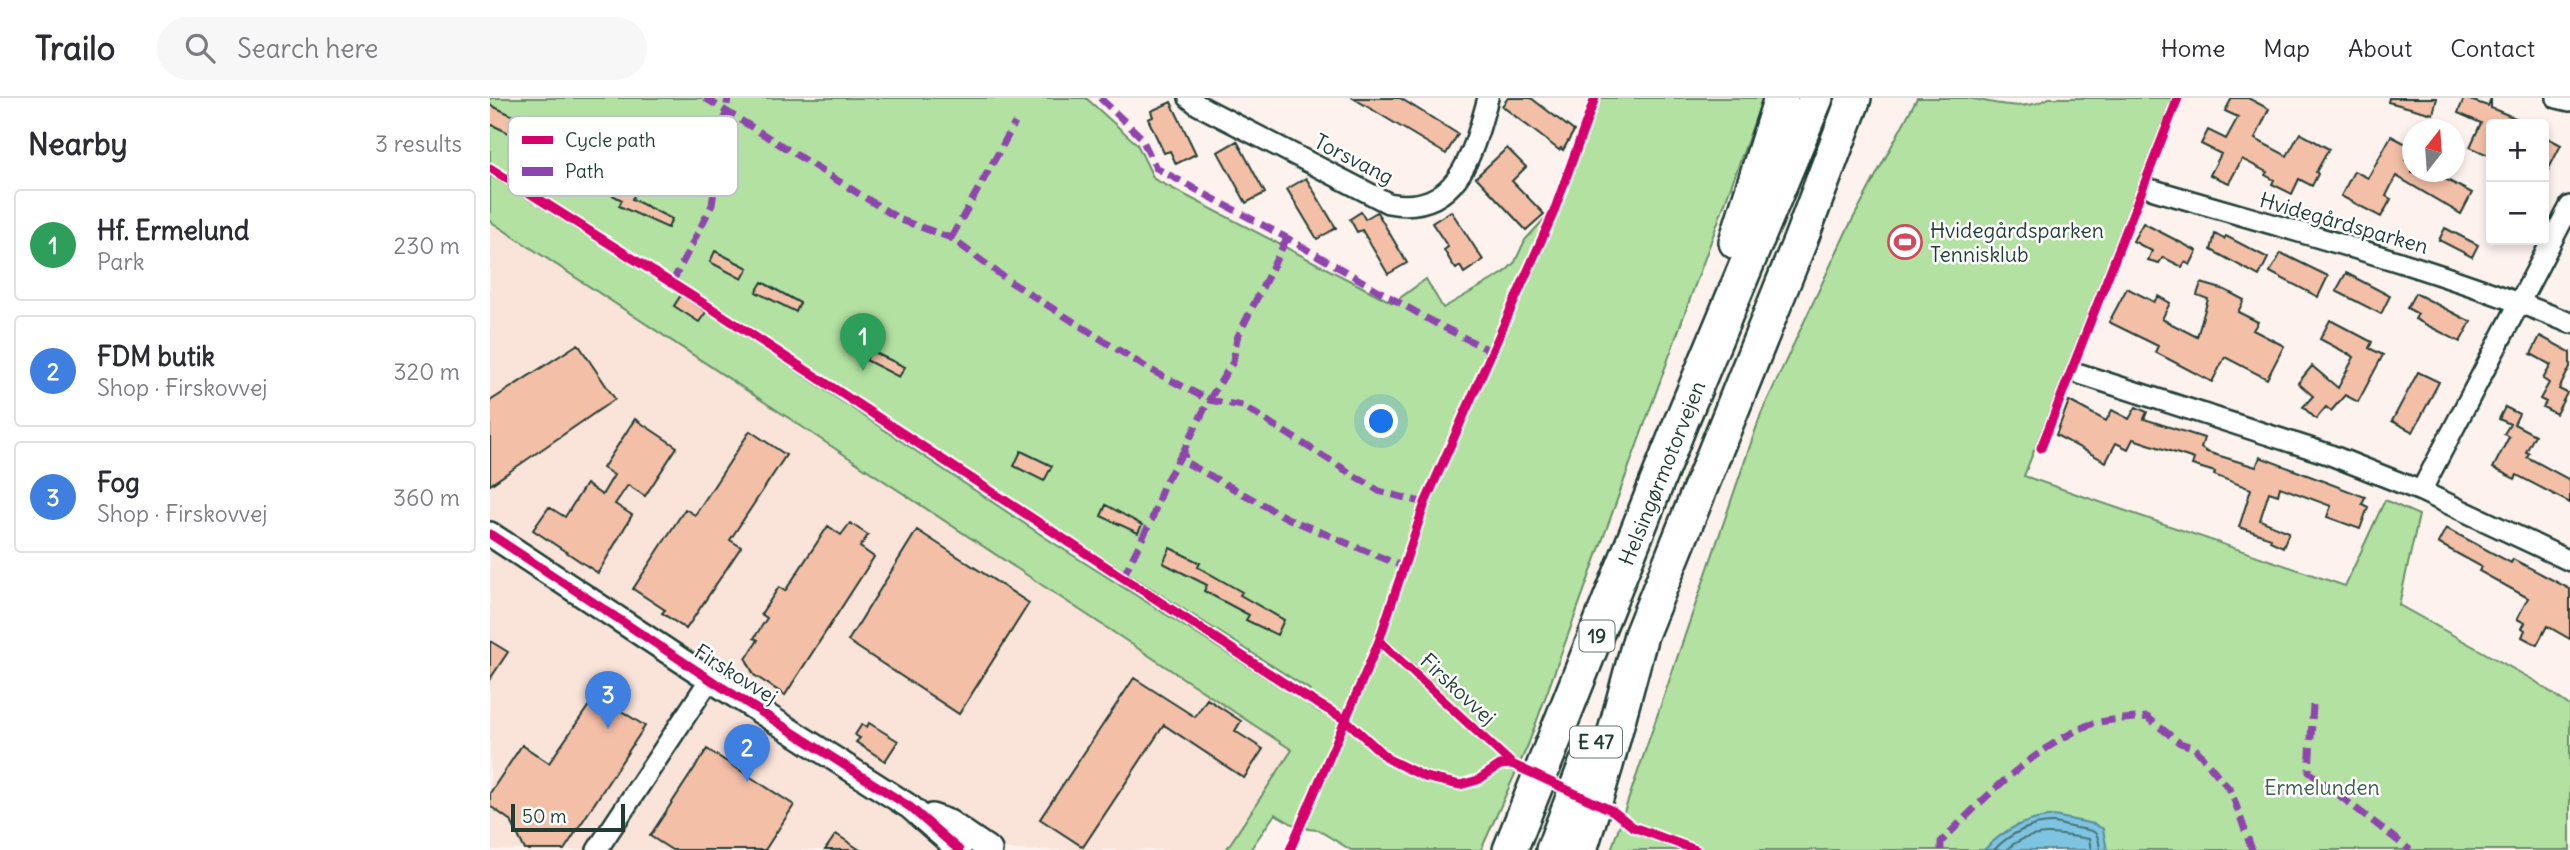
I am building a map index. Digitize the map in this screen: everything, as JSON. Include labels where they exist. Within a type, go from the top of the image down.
[{"type":"highway","points":[[1681,422],[1781,98]]},
{"type":"highway","name":"Helsingørmotorvejen","points":[[1510,850],[1681,422],[1816,98]]},
{"type":"highway","name":"Helsingørmotorvejen","points":[[1580,850],[1641,635],[1800,241],[1854,98]]},
{"type":"highway","points":[[1800,241],[1875,98]]},
{"type":"highway","name":"E 47","points":[[1553,850],[1641,635]]},
{"type":"street","name":"Torsvang","points":[[1189,98],[1208,111],[1388,203],[1406,206],[1425,204],[1443,194],[1456,181],[1476,141],[1488,98]]},
{"type":"street","points":[[2557,98],[2570,102]]},
{"type":"street","name":"Hvidegårdsparken","points":[[2154,190],[2433,273],[2520,302],[2570,323]]},
{"type":"street","points":[[2421,491],[2570,206]]},
{"type":"street","points":[[2080,374],[2328,454],[2421,491],[2570,561]]},
{"type":"street","name":"Firskovvej","points":[[490,534],[910,807],[959,850]]},
{"type":"street","name":"Firskovvej","points":[[597,850],[710,679]]},
{"type":"street","name":"Firskovvej","points":[[910,807],[948,822],[990,850]]},
{"type":"shaded area","points":[[490,221],[1293,750],[1226,850],[490,850]]},
{"type":"green space","points":[[490,98],[1086,98],[1137,144],[1154,179],[1393,303],[1426,279],[1443,308],[1504,273],[1515,262],[1525,240],[1547,216],[1591,98],[1763,98],[1528,745],[1481,850],[1351,850],[1318,830],[1308,829],[1303,822],[1294,825],[1275,814],[1250,850],[1226,850],[1292,750],[490,221],[490,175],[508,186],[508,196],[523,196],[716,317],[1052,542],[1321,713],[1307,697],[1310,690],[537,196],[738,196],[738,116],[508,116],[508,178],[490,166]]},
{"type":"green space","name":"Ermelunden","points":[[1917,98],[1967,98],[2019,106],[2049,98],[2172,98],[2024,476],[2345,586],[2385,500],[2419,515],[2399,605],[2535,681],[2570,706],[2570,850],[1611,850],[1761,414],[1846,232]]},
{"type":"water","points":[[2054,816],[2094,824],[2103,829],[2107,850],[1984,850],[2016,826]]},
{"type":"building","points":[[1353,98],[1400,98],[1458,134],[1446,154]]},
{"type":"building","points":[[1508,98],[1531,98],[1574,131],[1563,150],[1559,150],[1502,106]]},
{"type":"building","points":[[2232,98],[2248,98],[2269,109],[2255,139],[2287,156],[2300,133],[2329,149],[2316,172],[2318,174],[2312,186],[2299,179],[2292,194],[2272,184],[2274,180],[2265,175],[2267,172],[2242,159],[2229,183],[2210,175],[2221,154],[2201,144],[2208,130],[2226,139],[2238,117],[2225,111]]},
{"type":"building","points":[[2389,98],[2437,98],[2433,114],[2388,102]]},
{"type":"building","points":[[2464,98],[2488,106],[2491,98],[2491,108],[2518,119],[2486,119],[2486,154],[2470,147],[2481,123],[2458,113]]},
{"type":"building","points":[[1171,102],[1196,154],[1176,164],[1170,151],[1164,153],[1148,119],[1153,117],[1151,111]]},
{"type":"building","points":[[490,105],[514,116],[508,116],[508,133],[490,124]]},
{"type":"building","points":[[2391,136],[2402,142],[2402,180],[2396,176],[2386,196],[2391,199],[2381,217],[2341,196],[2354,171],[2368,178]]},
{"type":"building","points":[[2549,139],[2561,145],[2549,168]]},
{"type":"building","points":[[1237,141],[1265,193],[1246,203],[1218,152]]},
{"type":"building","points":[[1507,148],[1526,167],[1512,181],[1544,214],[1526,230],[1476,177]]},
{"type":"building","points":[[1306,178],[1336,228],[1317,239],[1287,189]]},
{"type":"building","points":[[2406,182],[2451,182],[2472,193],[2461,214]]},
{"type":"building","points":[[614,196],[634,196],[632,199],[672,219],[668,228],[619,206],[622,200]]},
{"type":"building","points":[[1451,211],[1483,260],[1464,273],[1460,266],[1456,269],[1451,262],[1444,250],[1448,247],[1432,223]]},
{"type":"building","points":[[1361,212],[1365,219],[1377,212],[1407,263],[1388,274],[1362,230],[1357,232],[1350,219]]},
{"type":"building","points":[[2143,223],[2197,251],[2190,265],[2185,262],[2182,267],[2163,257],[2159,263],[2148,260],[2152,251],[2133,241]]},
{"type":"building","points":[[2445,228],[2478,245],[2472,257],[2439,240]]},
{"type":"building","points":[[2215,234],[2224,239],[2226,236],[2268,258],[2259,276],[2211,250]]},
{"type":"building","points":[[715,251],[748,268],[742,279],[710,262]]},
{"type":"building","points":[[2281,253],[2328,276],[2318,297],[2270,272]]},
{"type":"building","points":[[2346,273],[2390,296],[2381,314],[2336,291]]},
{"type":"building","points":[[762,282],[800,303],[796,312],[756,292]]},
{"type":"building","points":[[2201,283],[2225,290],[2244,300],[2238,312],[2258,322],[2253,330],[2284,346],[2267,379],[2225,357],[2212,382],[2155,352],[2158,346],[2109,322],[2127,288],[2154,302],[2158,296],[2170,303],[2162,319],[2197,337],[2208,299],[2197,295]]},
{"type":"building","points":[[2415,293],[2471,322],[2460,342],[2415,319],[2418,314],[2407,308]]},
{"type":"building","points":[[681,295],[706,312],[699,322],[674,306]]},
{"type":"building","points":[[2330,320],[2372,342],[2369,348],[2383,355],[2358,402],[2345,395],[2331,411],[2326,407],[2316,419],[2303,407],[2313,396],[2298,383],[2312,366],[2338,388],[2354,357],[2320,339]]},
{"type":"building","points":[[2540,336],[2570,352],[2570,367],[2559,389],[2567,393],[2556,414],[2543,407],[2546,402],[2540,399],[2549,383],[2543,379],[2551,365],[2531,354]]},
{"type":"building","points":[[578,344],[615,399],[490,485],[490,401]]},
{"type":"building","points":[[871,351],[905,367],[899,377],[866,360]]},
{"type":"building","points":[[2418,372],[2439,382],[2413,432],[2392,421]]},
{"type":"building","points":[[2069,401],[2106,421],[2112,410],[2129,419],[2136,407],[2147,412],[2144,419],[2204,438],[2201,448],[2207,452],[2256,467],[2260,457],[2365,497],[2362,504],[2368,507],[2360,529],[2327,517],[2331,506],[2280,487],[2278,495],[2269,492],[2260,520],[2289,532],[2283,547],[2270,541],[2271,538],[2239,527],[2251,489],[2214,475],[2215,472],[2192,465],[2194,459],[2133,439],[2128,449],[2116,443],[2106,462],[2056,435]]},
{"type":"building","points":[[2505,407],[2519,414],[2514,424],[2535,435],[2526,452],[2529,453],[2527,457],[2570,480],[2570,503],[2517,475],[2515,479],[2493,468],[2509,437],[2504,434],[2510,424],[2499,419]]},
{"type":"building","points":[[635,419],[677,447],[645,496],[628,485],[615,504],[632,515],[598,573],[533,530],[549,507],[565,517],[586,484],[602,495],[614,475],[603,468]]},
{"type":"building","points":[[750,431],[786,455],[730,540],[741,547],[686,629],[662,613],[665,610],[633,589],[685,509],[695,515]]},
{"type":"building","points":[[1021,451],[1052,466],[1044,481],[1014,466]]},
{"type":"building","points":[[1106,505],[1142,525],[1138,533],[1101,516]]},
{"type":"building","points":[[850,523],[868,535],[860,547],[874,557],[785,695],[754,675],[746,659],[758,640],[754,638],[767,618],[761,614],[779,587],[785,591],[828,526],[841,535]]},
{"type":"building","points":[[2446,528],[2511,563],[2513,559],[2570,589],[2570,639],[2547,626],[2537,645],[2522,637],[2525,623],[2517,619],[2528,598],[2479,571],[2482,567],[2438,543]]},
{"type":"building","points":[[917,530],[1029,603],[959,714],[848,641]]},
{"type":"building","points":[[1170,548],[1200,563],[1198,567],[1284,620],[1277,635],[1246,620],[1249,615],[1204,591],[1207,585],[1163,563]]},
{"type":"building","points":[[490,641],[508,652],[490,679]]},
{"type":"building","points":[[1134,678],[1195,717],[1207,699],[1241,721],[1235,731],[1263,749],[1244,778],[1164,725],[1083,847],[1040,819]]},
{"type":"building","points":[[596,695],[645,726],[564,850],[525,850],[511,821],[490,806],[490,793],[522,745],[549,763]]},
{"type":"building","points":[[869,723],[898,741],[885,761],[856,742],[860,738],[855,735],[862,724],[867,727]]},
{"type":"building","points":[[707,749],[794,805],[765,850],[672,850],[650,836]]},
{"type":"building","points":[[836,834],[860,850],[825,850]]},
{"type":"marked path","points":[[705,98],[734,116]]},
{"type":"marked path","points":[[725,116],[728,98]]},
{"type":"marked path","points":[[1100,98],[1141,137],[1156,168],[1287,238],[1435,323],[1491,351]]},
{"type":"marked path","points":[[738,119],[901,220],[951,238],[1009,281],[1147,368],[1209,400],[1243,406],[1379,491],[1425,503]]},
{"type":"marked path","points":[[951,238],[1015,123]]},
{"type":"marked path","points":[[672,283],[712,205],[713,196]]},
{"type":"marked path","points":[[1287,238],[1237,338],[1233,362],[1209,400],[1184,450],[1185,462],[1287,518],[1402,566]]},
{"type":"marked path","points":[[1123,577],[1152,519],[1163,486],[1183,452]]},
{"type":"marked path","points":[[2313,705],[2309,772],[2410,850]]},
{"type":"marked path","points":[[1941,850],[1941,842],[1973,810],[2007,778],[2044,750],[2091,724],[2147,717],[2180,743],[2195,748],[2231,791],[2252,850]]},
{"type":"cycle path","points":[[1290,850],[1379,641],[1425,503],[1553,214],[1595,98]]},
{"type":"cycle path","points":[[2041,448],[2178,98]]},
{"type":"cycle path","points":[[490,168],[508,179]]},
{"type":"cycle path","points":[[534,196],[711,308],[1301,694],[1346,720],[1388,759],[1425,777],[1460,785],[1478,780],[1500,765],[1512,764],[1613,811],[1633,827],[1696,850]]},
{"type":"cycle path","points":[[490,534],[910,807],[959,850]]},
{"type":"cycle path","points":[[1379,641],[1512,764]]},
{"type":"place","name":"Hvidegårdsparken Tennisklub","points":[[1905,242]]},
{"type":"place","name":"Hf. Ermelund","points":[[863,371]]},
{"type":"place","name":"Fog","points":[[608,729]]},
{"type":"place","name":"FDM butik","points":[[747,782]]}]
